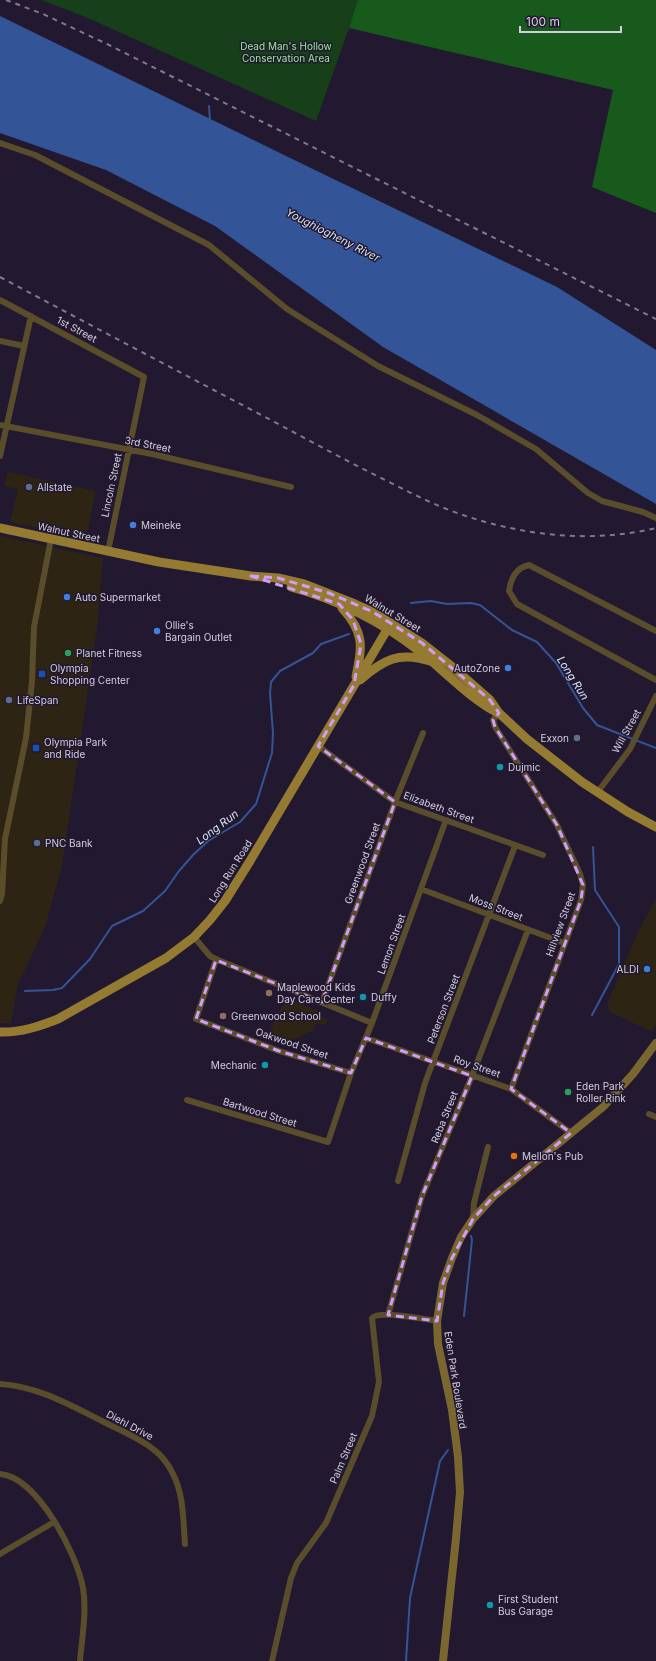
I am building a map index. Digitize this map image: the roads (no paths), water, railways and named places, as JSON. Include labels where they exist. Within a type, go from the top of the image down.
[{"type":"main road","name":"Walnut Street","points":[[0,528],[159,562],[251,576],[278,578],[304,584],[355,604],[389,626],[485,706],[499,713]]},
{"type":"main road","name":"Walnut Street","points":[[251,576],[296,588],[339,604],[389,626],[422,643],[490,700],[499,713],[548,756],[597,793],[656,827]]},
{"type":"main road","points":[[339,604],[353,620],[361,644],[354,685]]},
{"type":"main road","name":"Long Run Road","points":[[0,1032],[27,1030],[58,1019],[142,973],[166,958],[194,937],[225,901],[389,626]]},
{"type":"main road","points":[[354,685],[373,668],[387,660],[401,657],[418,657],[434,662]]},
{"type":"main road","name":"Eden Park Boulevard","points":[[443,1661],[460,1492],[458,1457],[452,1410],[438,1344],[437,1321],[443,1283],[452,1258],[473,1219],[494,1196],[603,1107],[634,1074],[656,1043]]},
{"type":"street","points":[[0,143],[35,155],[209,245],[287,309],[378,366],[477,415],[536,449],[588,493],[602,501],[643,512],[656,518]]},
{"type":"street","name":"1st Street","points":[[0,300],[144,377]]},
{"type":"street","points":[[0,456],[3,426],[31,316]]},
{"type":"street","points":[[0,340],[24,346]]},
{"type":"street","name":"Lincoln Street","points":[[108,551],[144,377]]},
{"type":"street","name":"3rd Street","points":[[3,426],[152,454],[291,487]]},
{"type":"street","points":[[0,901],[2,894],[5,839],[26,738],[32,681],[34,627],[51,539]]},
{"type":"street","points":[[656,631],[529,565],[518,569],[511,581],[509,591],[517,604],[656,680]]},
{"type":"street","name":"Will Street","points":[[597,793],[630,749],[656,696]]},
{"type":"street","name":"Hillview Street","points":[[499,713],[493,720],[495,727],[557,826],[580,874],[583,893],[511,1089]]},
{"type":"street","name":"Greenwood Street","points":[[322,1002],[395,802],[423,733]]},
{"type":"street","name":"Elizabeth Street","points":[[318,746],[395,802],[543,855]]},
{"type":"street","name":"Lemon Street","points":[[328,1142],[351,1073],[372,1023],[446,820]]},
{"type":"street","name":"Peterson Street","points":[[398,1182],[425,1083],[516,846]]},
{"type":"street","name":"Moss Street","points":[[421,889],[564,943]]},
{"type":"street","name":"Reba Street","points":[[388,1314],[422,1196],[472,1076],[528,930]]},
{"type":"street","points":[[194,937],[210,956],[216,960],[372,1023]]},
{"type":"street","name":"Oakwood Street","points":[[216,960],[196,1019],[279,1051],[351,1073]]},
{"type":"street","name":"Roy Street","points":[[366,1038],[511,1089],[571,1133]]},
{"type":"street","name":"Bartwood Street","points":[[187,1100],[328,1142]]},
{"type":"street","points":[[649,1114],[656,1117]]},
{"type":"street","points":[[473,1219],[474,1203],[488,1147]]},
{"type":"street","name":"Palm Street","points":[[272,1661],[291,1578],[297,1563],[326,1523],[372,1416],[379,1382],[371,1320],[373,1316],[388,1314],[437,1321]]},
{"type":"street","name":"Diehl Drive","points":[[0,1384],[33,1390],[60,1400],[128,1434],[153,1449],[164,1459],[181,1492],[184,1544]]},
{"type":"street","points":[[0,1474],[5,1475],[27,1487],[42,1504],[54,1522],[75,1560],[83,1588],[84,1611],[80,1661]]},
{"type":"street","points":[[0,1554],[54,1522]]},
{"type":"water","name":"Youghiogheny River","points":[[0,16],[557,287],[656,350],[656,504],[383,347],[215,226],[106,170],[0,133]]},
{"type":"waterway","points":[[209,106],[210,121]]},
{"type":"waterway","name":"Long Run","points":[[411,603],[431,601],[447,604],[471,603],[480,605],[512,630],[537,642],[556,663],[583,708],[597,725],[656,748]]},
{"type":"waterway","name":"Long Run","points":[[25,991],[53,990],[62,988],[90,959],[112,926],[143,911],[165,891],[179,871],[208,841],[240,822],[256,804],[272,753],[273,733],[270,693],[271,682],[280,671],[313,653],[321,644],[349,634]]},
{"type":"waterway","points":[[592,1015],[619,964],[619,927],[595,890],[593,847]]},
{"type":"waterway","points":[[464,1316],[472,1240],[471,1236]]},
{"type":"waterway","points":[[406,1661],[410,1598],[440,1461],[448,1450]]},
{"type":"railway","points":[[6,0],[43,14],[107,44],[656,319]]},
{"type":"railway","points":[[0,277],[346,460],[444,508],[495,524],[548,534],[603,536],[656,528]]},
{"type":"place","name":"Allstate","points":[[29,487]]},
{"type":"place","name":"Meineke","points":[[133,525]]},
{"type":"place","name":"Auto Supermarket","points":[[67,597]]},
{"type":"place","name":"Ollie's Bargain Outlet","points":[[157,631]]},
{"type":"place","name":"Planet Fitness","points":[[68,653]]},
{"type":"place","name":"AutoZone","points":[[508,668]]},
{"type":"place","name":"Olympia Shopping Center","points":[[42,674]]},
{"type":"place","name":"LifeSpan","points":[[9,700]]},
{"type":"place","name":"Exxon","points":[[577,738]]},
{"type":"place","name":"Olympia Park and Ride","points":[[36,748]]},
{"type":"place","name":"Dujmic","points":[[500,767]]},
{"type":"place","name":"PNC Bank","points":[[37,843]]},
{"type":"place","name":"ALDI","points":[[647,969]]},
{"type":"place","name":"Maplewood Kids Day Care Center","points":[[269,993]]},
{"type":"place","name":"Duffy","points":[[363,997]]},
{"type":"place","name":"Greenwood School","points":[[223,1016]]},
{"type":"place","name":"Mechanic","points":[[265,1065]]},
{"type":"place","name":"Eden Park Roller Rink","points":[[568,1092]]},
{"type":"place","name":"Mellon's Pub","points":[[514,1156]]},
{"type":"place","name":"First Student Bus Garage","points":[[490,1605]]},
{"type":"park label","name":"Dead Man's Hollow Conservation Area","points":[[286,52]]}]
